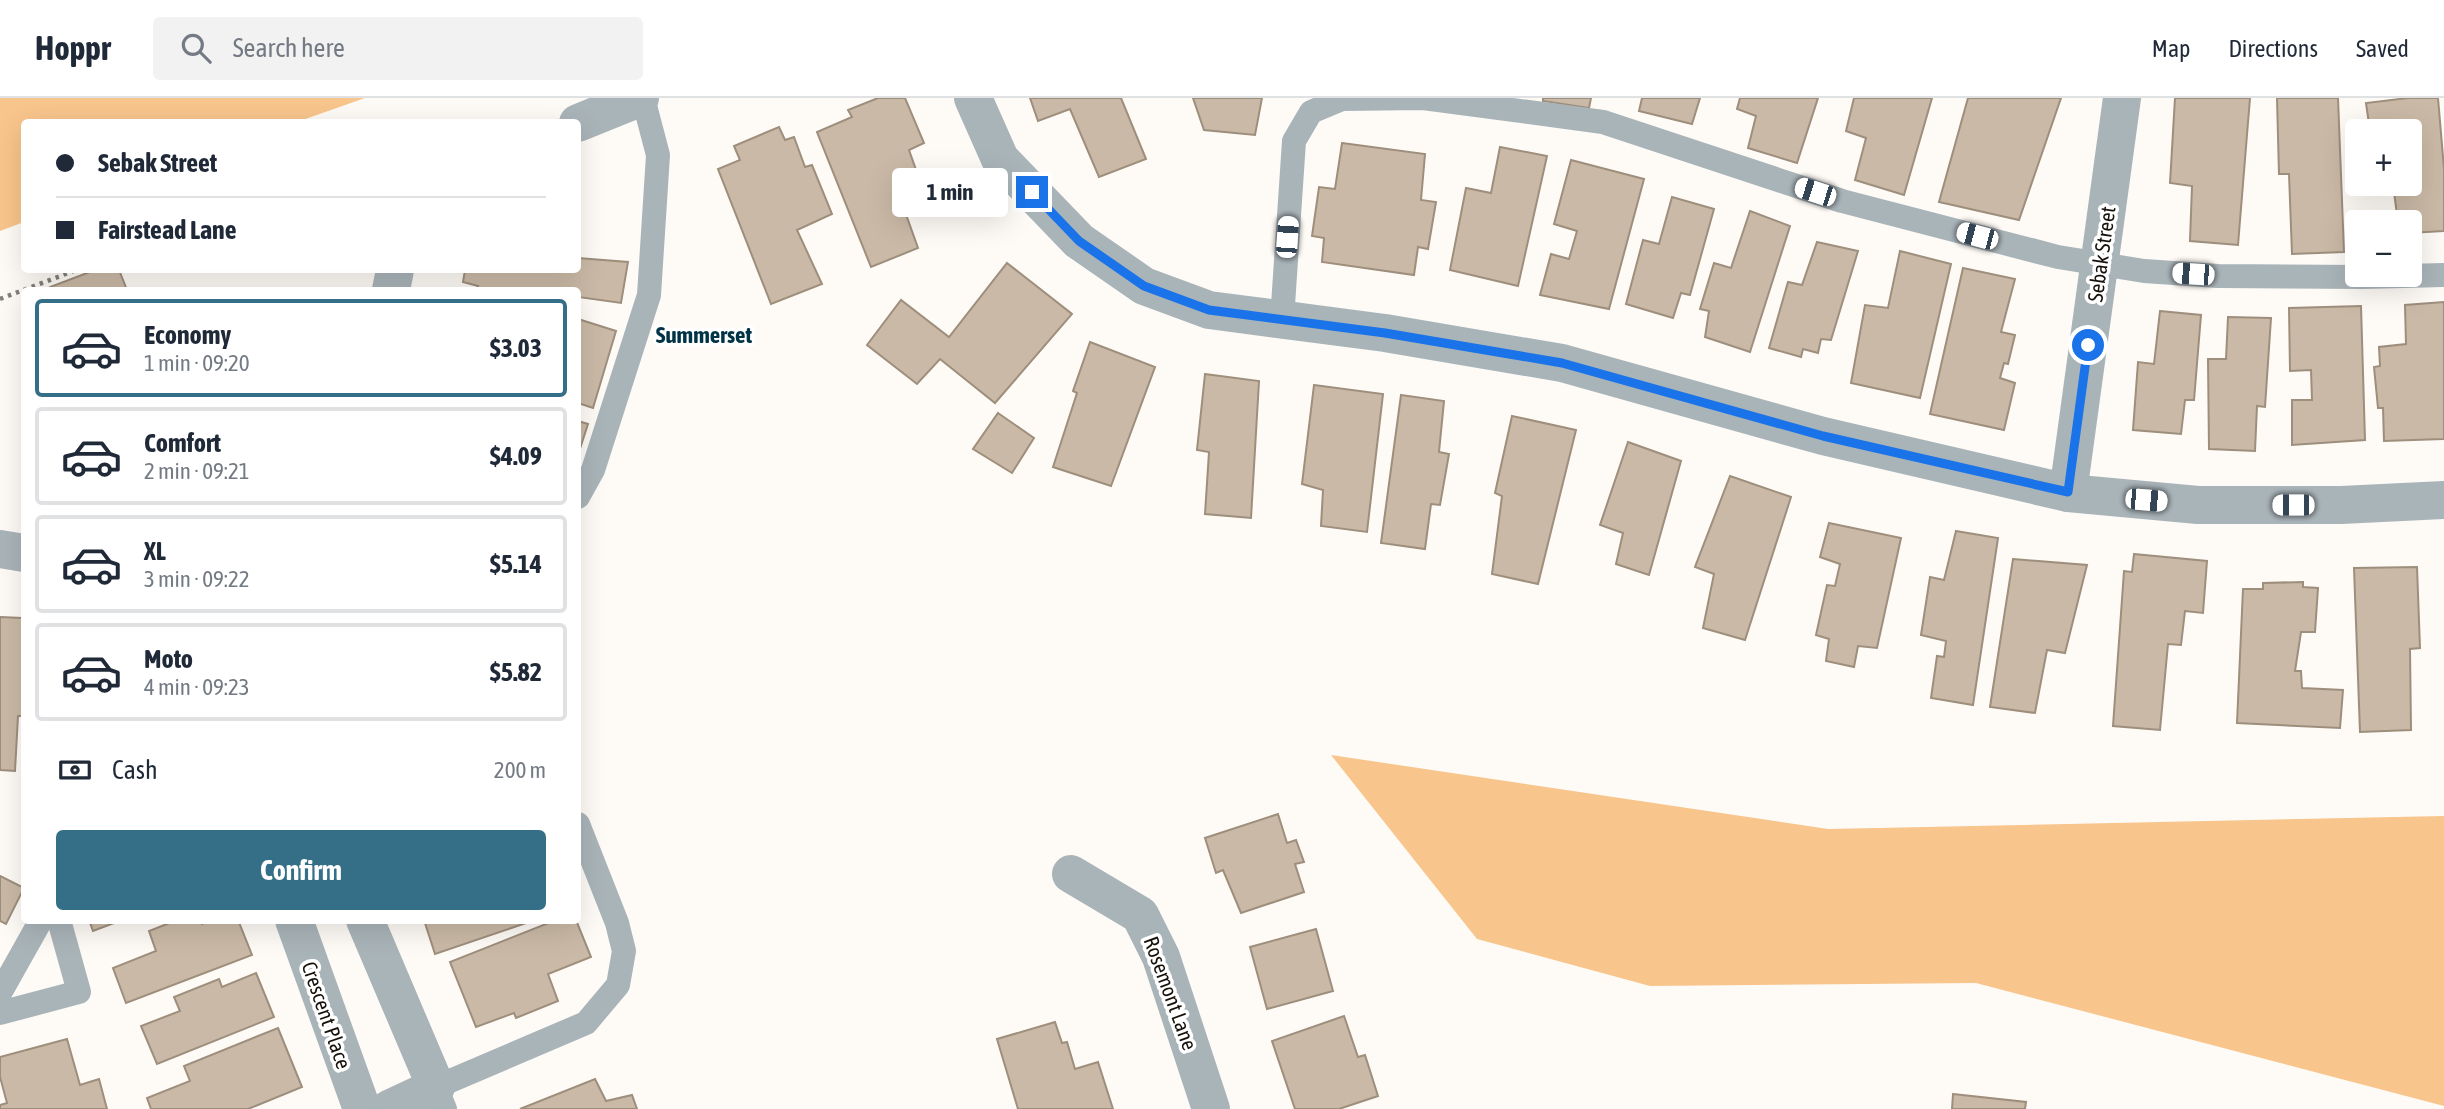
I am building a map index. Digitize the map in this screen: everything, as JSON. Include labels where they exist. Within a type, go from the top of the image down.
[{"type":"street","points":[[581,122],[641,98]]},
{"type":"street","points":[[973,98],[1000,159],[1079,241],[1144,286],[1209,310],[1385,333],[1562,363],[1823,436],[2068,492],[2199,505],[2341,505],[2444,500]]},
{"type":"street","name":"Sebak Street","points":[[2068,492],[2122,98]]},
{"type":"street","points":[[0,549],[21,552]]},
{"type":"street","name":"Rosemont Lane","points":[[1071,874],[1140,915],[1161,957],[1211,1109]]},
{"type":"street","name":"Crescent Place","points":[[295,924],[362,1109]]},
{"type":"street","points":[[367,924],[440,1098],[389,1109]]},
{"type":"lane","points":[[581,492],[593,470],[649,295],[658,155],[641,98]]},
{"type":"lane","points":[[1282,320],[1294,141],[1311,112],[1342,99],[1423,98],[1603,122],[1842,201],[2058,257],[2100,264],[2144,271],[2218,276],[2444,275]]},
{"type":"lane","points":[[440,1098],[586,1023],[618,985],[624,951],[617,923],[581,832]]},
{"type":"lane","points":[[0,993],[39,924]]},
{"type":"lane","points":[[0,1013],[79,992],[60,924]]},
{"type":"path","points":[[31,287],[68,273]]},
{"type":"path","points":[[0,299],[21,291]]},
{"type":"shaded area","points":[[0,98],[365,98],[306,119],[21,119],[21,223],[0,231]]},
{"type":"shaded area","points":[[1331,755],[1828,829],[2444,816],[2444,1106],[1976,983],[1650,986],[1477,939]]},
{"type":"building","points":[[878,98],[905,98],[924,143],[909,150],[926,198],[903,206],[918,248],[871,267],[817,132],[852,117],[848,110]]},
{"type":"building","points":[[1030,98],[1121,98],[1146,159],[1099,177],[1070,109],[1038,121]]},
{"type":"building","points":[[1193,98],[1262,98],[1255,135],[1204,130]]},
{"type":"building","points":[[1543,98],[1591,98],[1589,108],[1543,101]]},
{"type":"building","points":[[1642,98],[1700,98],[1692,124],[1639,111]]},
{"type":"building","points":[[1740,98],[1818,98],[1797,163],[1748,148],[1756,116],[1737,109]]},
{"type":"building","points":[[1854,98],[1932,98],[1904,195],[1855,180],[1866,138],[1846,131]]},
{"type":"building","points":[[1968,98],[2061,98],[2019,220],[1939,202]]},
{"type":"building","points":[[2175,98],[2250,98],[2238,245],[2190,241],[2192,186],[2170,183]]},
{"type":"building","points":[[2277,98],[2338,98],[2344,252],[2292,254],[2289,174],[2279,174]]},
{"type":"building","points":[[2438,98],[2444,169],[2444,231],[2422,232],[2422,210],[2396,210],[2395,196],[2422,196],[2422,119],[2368,119],[2366,103]]},
{"type":"building","points":[[779,127],[785,140],[794,137],[805,167],[812,165],[832,214],[797,230],[822,284],[771,304],[718,169],[740,160],[734,146]]},
{"type":"building","points":[[1342,143],[1425,154],[1421,200],[1436,202],[1428,249],[1418,247],[1414,275],[1322,262],[1324,238],[1312,236],[1319,187],[1335,189]]},
{"type":"building","points":[[1500,147],[1547,156],[1518,286],[1450,270],[1466,188],[1491,193]]},
{"type":"building","points":[[1571,160],[1644,179],[1609,309],[1540,295],[1551,254],[1569,259],[1577,231],[1554,224]]},
{"type":"building","points":[[1672,197],[1714,209],[1690,295],[1681,293],[1673,318],[1626,304],[1643,240],[1659,244]]},
{"type":"building","points":[[1750,211],[1790,226],[1750,352],[1705,337],[1709,311],[1700,309],[1714,263],[1731,268]]},
{"type":"building","points":[[1817,242],[1858,251],[1831,340],[1821,339],[1818,353],[1803,349],[1801,357],[1769,348],[1788,282],[1802,285]]},
{"type":"building","points":[[1900,251],[1951,264],[1920,398],[1851,383],[1865,305],[1888,308]]},
{"type":"building","points":[[581,258],[628,262],[621,303],[581,297],[581,287],[478,287],[463,282],[464,273],[581,273]]},
{"type":"building","points":[[1007,263],[1072,314],[995,403],[940,359],[917,384],[867,345],[901,300],[949,337]]},
{"type":"building","points":[[1963,268],[2015,279],[2001,332],[2015,335],[2008,364],[2004,363],[2000,378],[2015,383],[2004,430],[1930,414]]},
{"type":"building","points":[[87,273],[120,273],[126,287],[50,287]]},
{"type":"building","points":[[2444,302],[2444,439],[2384,441],[2383,408],[2378,408],[2374,367],[2380,366],[2379,347],[2406,344],[2405,305]]},
{"type":"building","points":[[2361,306],[2365,440],[2292,445],[2292,400],[2312,400],[2311,370],[2290,371],[2289,308]]},
{"type":"building","points":[[2160,311],[2201,315],[2194,400],[2185,400],[2181,434],[2133,430],[2138,362],[2154,364]]},
{"type":"building","points":[[2228,317],[2271,318],[2265,407],[2257,406],[2255,451],[2209,449],[2208,359],[2226,359]]},
{"type":"building","points":[[581,320],[616,331],[593,408],[581,404]]},
{"type":"building","points":[[1090,342],[1155,367],[1111,486],[1053,467],[1077,393],[1073,391]]},
{"type":"building","points":[[1205,374],[1259,381],[1251,518],[1205,514],[1209,452],[1197,450]]},
{"type":"building","points":[[1314,385],[1383,394],[1367,532],[1321,526],[1323,490],[1302,484]]},
{"type":"building","points":[[1401,395],[1444,401],[1439,452],[1449,454],[1440,505],[1431,504],[1425,549],[1381,543]]},
{"type":"building","points":[[998,413],[1034,438],[1012,473],[973,449]]},
{"type":"building","points":[[1512,416],[1576,430],[1538,584],[1492,574],[1502,496],[1495,493]]},
{"type":"building","points":[[581,422],[588,424],[581,446]]},
{"type":"building","points":[[1628,442],[1681,461],[1649,575],[1616,564],[1623,533],[1600,525]]},
{"type":"building","points":[[1730,476],[1791,497],[1745,640],[1703,628],[1714,574],[1695,567]]},
{"type":"building","points":[[1829,523],[1901,538],[1877,648],[1858,646],[1854,667],[1826,661],[1829,639],[1816,635],[1827,585],[1835,586],[1840,564],[1820,557]]},
{"type":"building","points":[[1956,531],[1998,538],[1973,705],[1931,698],[1937,656],[1944,657],[1946,641],[1921,635],[1930,577],[1944,580]]},
{"type":"building","points":[[2134,554],[2207,561],[2203,613],[2185,611],[2181,645],[2168,644],[2160,730],[2113,726],[2124,571],[2132,572]]},
{"type":"building","points":[[2013,559],[2087,565],[2065,653],[2047,650],[2035,713],[1990,707]]},
{"type":"building","points":[[2417,567],[2420,648],[2410,649],[2411,730],[2360,732],[2354,568]]},
{"type":"building","points":[[2303,582],[2303,587],[2318,588],[2315,632],[2301,632],[2295,671],[2301,671],[2302,688],[2343,690],[2340,728],[2237,723],[2243,589],[2263,589],[2263,583]]},
{"type":"building","points":[[0,617],[21,618],[21,716],[18,716],[15,771],[0,770]]},
{"type":"building","points":[[1278,814],[1287,843],[1296,840],[1304,862],[1295,864],[1304,892],[1241,913],[1223,870],[1216,873],[1205,838]]},
{"type":"building","points":[[0,876],[21,886],[21,894],[6,924],[0,921]]},
{"type":"building","points":[[90,924],[111,924],[93,931]]},
{"type":"building","points":[[167,924],[240,924],[252,955],[126,1003],[113,968],[156,951],[149,931]]},
{"type":"building","points":[[425,924],[523,924],[435,954]]},
{"type":"building","points":[[546,924],[578,924],[591,957],[548,974],[558,1001],[516,1018],[514,1013],[476,1027],[450,962]]},
{"type":"building","points":[[1316,929],[1333,991],[1267,1009],[1250,947]]},
{"type":"building","points":[[256,973],[274,1017],[157,1064],[141,1026],[180,1011],[174,997],[219,979],[222,987]]},
{"type":"building","points":[[1344,1016],[1358,1057],[1365,1055],[1378,1096],[1339,1109],[1295,1109],[1272,1041]]},
{"type":"building","points":[[1055,1022],[1062,1043],[1067,1042],[1075,1069],[1098,1062],[1113,1109],[1018,1109],[997,1039]]},
{"type":"building","points":[[278,1028],[302,1087],[248,1109],[151,1109],[147,1098],[190,1081],[184,1066]]},
{"type":"building","points":[[67,1039],[80,1085],[99,1079],[107,1109],[0,1109],[0,1105],[7,1103],[0,1077],[0,1057]]},
{"type":"building","points":[[595,1079],[606,1101],[632,1095],[637,1109],[520,1109]]},
{"type":"building","points":[[1953,1094],[2026,1102],[2025,1109],[1952,1109]]},
{"type":"district","name":"Summerset","points":[[704,335]]},
{"type":"route","points":[[1032,192],[1079,241],[1144,286],[1209,310],[1385,333],[1562,363],[1823,436],[2068,492],[2088,345]]}]
